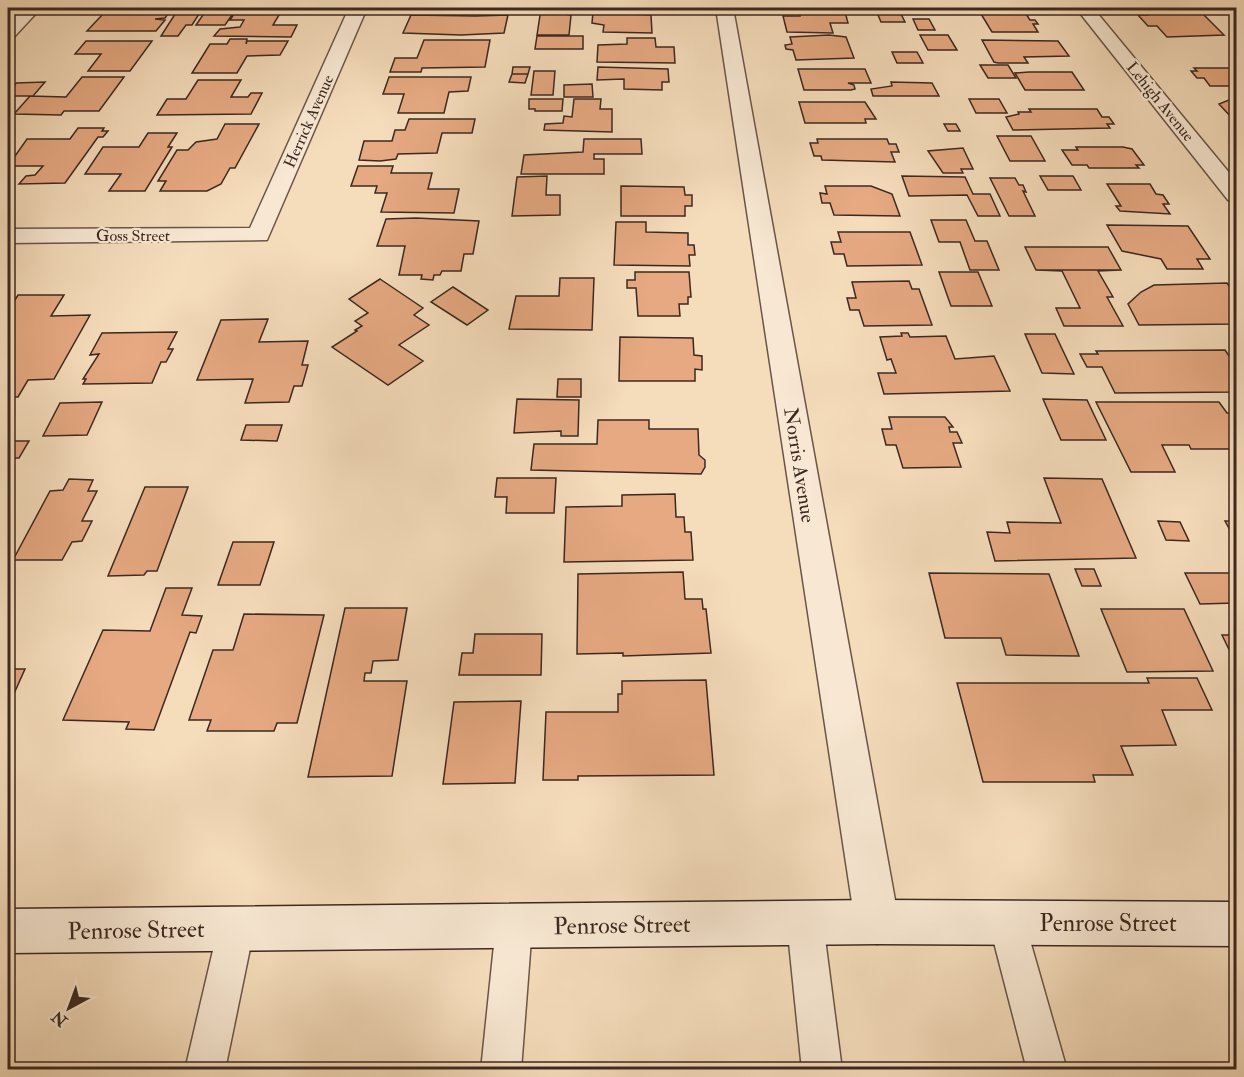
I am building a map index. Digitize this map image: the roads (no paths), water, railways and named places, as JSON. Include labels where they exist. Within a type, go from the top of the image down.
[{"type":"street","points":[[8,33],[32,8]]},
{"type":"street","name":"Herrick Avenue","points":[[259,235],[358,8]]},
{"type":"street","name":"Norris Avenue","points":[[724,8],[877,922]]},
{"type":"street","name":"Lehigh Avenue","points":[[1084,8],[1236,195]]},
{"type":"street","name":"Goss Street","points":[[8,236],[259,235]]},
{"type":"street","name":"Penrose Street","points":[[8,931],[877,922],[1236,924]]},
{"type":"lane","points":[[1007,922],[1047,1070]]},
{"type":"lane","points":[[805,923],[822,1070]]},
{"type":"lane","points":[[501,1070],[514,926]]},
{"type":"lane","points":[[205,1070],[236,929]]}]
